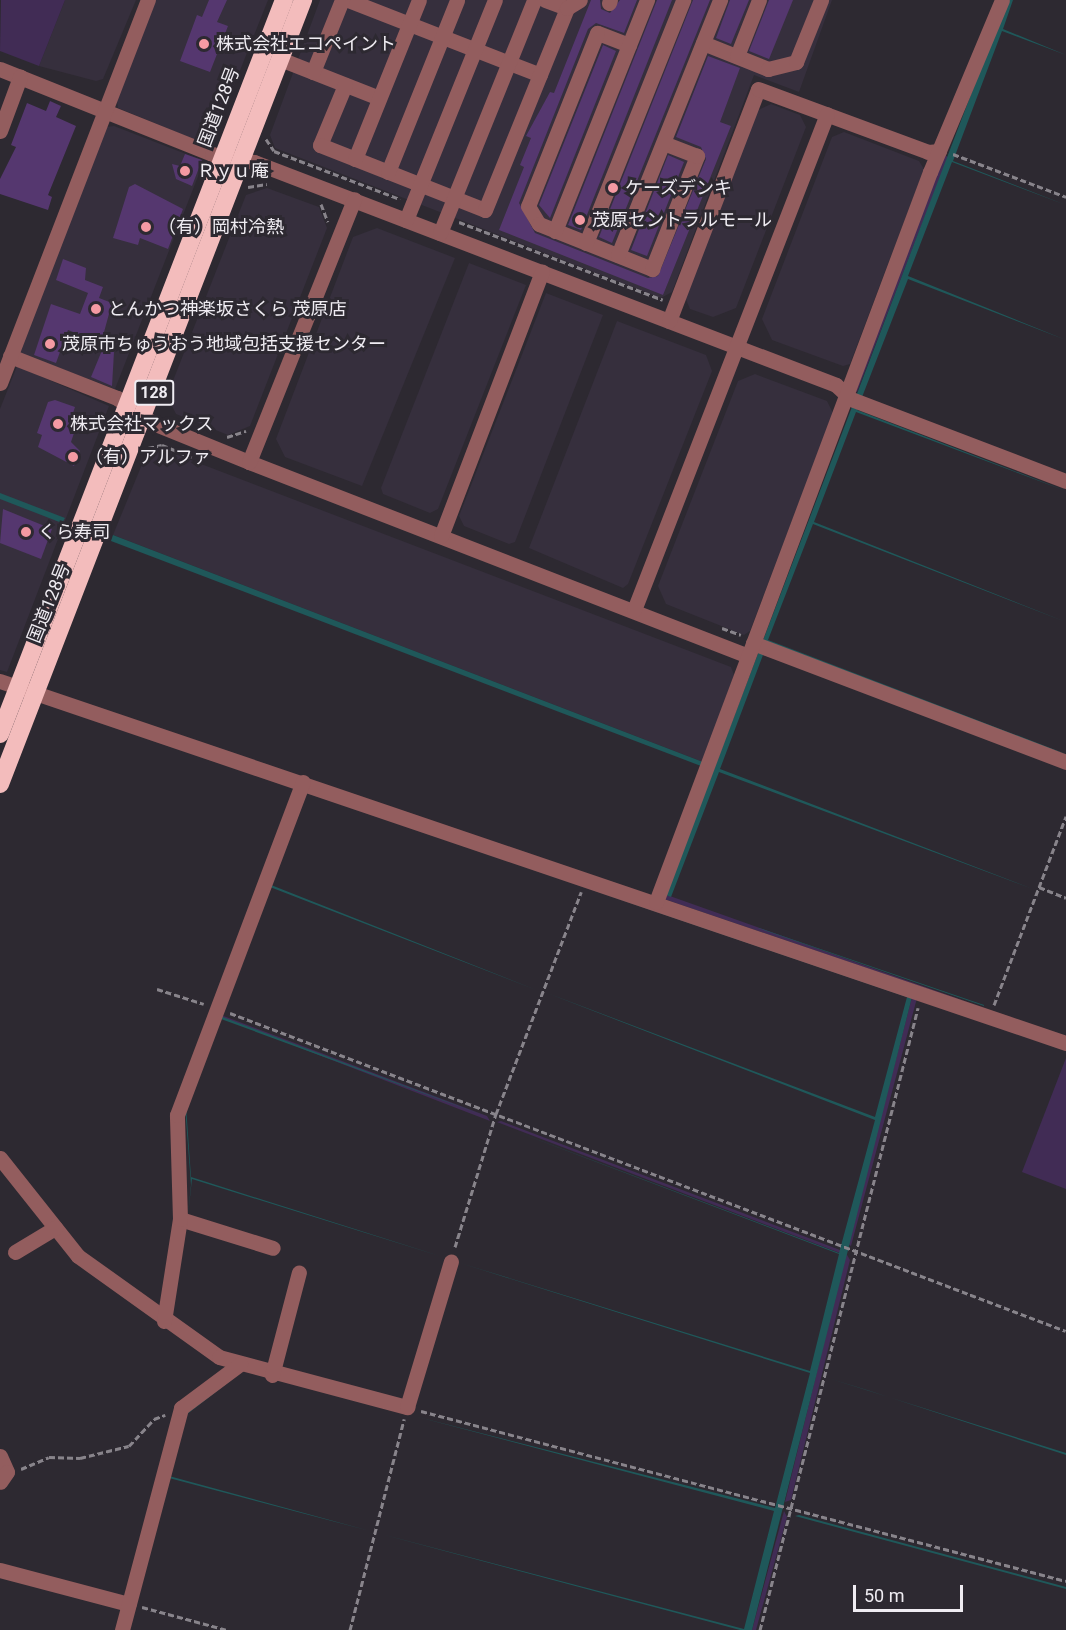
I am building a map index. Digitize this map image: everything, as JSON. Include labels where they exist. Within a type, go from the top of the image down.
[{"type":"highway","name":"国道128号","points":[[0,784],[27,690],[128,405],[284,0]]},
{"type":"highway","name":"国道128号","points":[[0,734],[27,690],[145,418],[303,0]]},
{"type":"street","points":[[0,383],[148,0]]},
{"type":"street","points":[[313,72],[342,0]]},
{"type":"street","points":[[348,0],[377,5],[409,24],[540,75]]},
{"type":"street","points":[[355,159],[419,0]]},
{"type":"street","points":[[388,172],[457,0]]},
{"type":"street","points":[[406,220],[495,0]]},
{"type":"street","points":[[440,233],[534,0]]},
{"type":"street","points":[[345,85],[320,145],[485,210],[540,75],[573,4],[545,0]]},
{"type":"street","points":[[555,231],[647,0]]},
{"type":"street","points":[[586,243],[682,0]]},
{"type":"street","points":[[618,255],[720,0]]},
{"type":"street","points":[[736,56],[759,0]]},
{"type":"street","points":[[703,43],[768,69],[795,62],[821,0]]},
{"type":"street","points":[[656,902],[939,151],[1002,0]]},
{"type":"street","points":[[629,45],[597,33],[528,206],[539,224],[652,269],[697,156],[663,142]]},
{"type":"street","points":[[280,59],[379,98]]},
{"type":"street","points":[[0,69],[222,157],[241,160],[354,200],[836,385],[847,393],[1066,481]]},
{"type":"street","points":[[0,130],[20,77]]},
{"type":"street","points":[[669,321],[758,89],[927,152],[939,151]]},
{"type":"street","points":[[634,610],[827,114]]},
{"type":"street","points":[[249,462],[354,200]]},
{"type":"street","points":[[441,536],[543,272]]},
{"type":"street","points":[[10,356],[128,405],[145,418],[249,462],[441,536],[634,610],[751,649],[1066,762]]},
{"type":"street","points":[[0,681],[587,876],[656,902],[1066,1043]]},
{"type":"street","points":[[164,1321],[180,1219],[177,1115],[303,782]]},
{"type":"street","points":[[0,1158],[55,1228],[95,1271],[219,1357],[272,1375],[406,1407],[451,1261]]},
{"type":"street","points":[[180,1219],[273,1248]]},
{"type":"street","points":[[15,1252],[55,1228]]},
{"type":"street","points":[[272,1375],[299,1272]]},
{"type":"street","points":[[122,1630],[181,1408],[240,1365]]},
{"type":"street","points":[[0,1456],[3,1479]]},
{"type":"street","points":[[0,1570],[129,1604]]},
{"type":"path","points":[[266,133],[274,151],[407,202]]},
{"type":"path","points":[[939,151],[1066,197]]},
{"type":"path","points":[[242,193],[261,183],[279,188]]},
{"type":"path","points":[[311,201],[322,205],[328,222]]},
{"type":"path","points":[[451,219],[662,300],[669,297]]},
{"type":"path","points":[[217,433],[228,437],[247,430]]},
{"type":"path","points":[[989,1017],[1066,816]]},
{"type":"path","points":[[451,1261],[496,1114],[587,876]]},
{"type":"path","points":[[1039,887],[1066,898]]},
{"type":"path","points":[[157,989],[217,1009],[496,1114],[1066,1332]]},
{"type":"path","points":[[760,1630],[922,994]]},
{"type":"path","points":[[350,1630],[406,1407],[1066,1581]]},
{"type":"path","points":[[3,1479],[49,1457],[92,1456],[129,1446],[154,1419],[181,1408]]},
{"type":"path","points":[[129,1604],[227,1630]]},
{"type":"shaded area","points":[[1,0],[65,0],[39,66],[0,51]]},
{"type":"shaded area","points":[[65,0],[136,0],[103,79],[96,81],[39,66]]},
{"type":"shaded area","points":[[155,0],[268,0],[210,146],[118,108],[117,101]]},
{"type":"shaded area","name":"茂原セントラルモール","points":[[320,0],[832,0],[799,92],[754,75],[672,292],[661,298],[275,148],[270,135]]},
{"type":"shaded area","points":[[771,104],[800,115],[806,127],[736,308],[713,317],[690,309],[685,297],[756,111]]},
{"type":"shaded area","points":[[114,126],[204,161],[115,389],[19,353],[106,127]]},
{"type":"shaded area","points":[[844,132],[919,161],[924,169],[850,364],[843,366],[772,340],[762,319],[832,137]]},
{"type":"shaded area","points":[[944,155],[948,157],[857,392],[854,391]]},
{"type":"shaded area","points":[[267,188],[319,207],[327,228],[250,426],[228,435],[176,414],[167,396],[246,195]]},
{"type":"shaded area","points":[[377,228],[455,258],[362,486],[285,457],[276,439],[353,237]]},
{"type":"shaded area","points":[[469,263],[526,285],[438,509],[430,513],[383,494],[381,488]]},
{"type":"shaded area","points":[[546,293],[603,315],[515,542],[509,544],[464,526],[459,516]]},
{"type":"shaded area","points":[[617,321],[706,355],[712,371],[628,584],[623,588],[529,548]]},
{"type":"shaded area","points":[[17,366],[109,406],[7,672],[0,670],[0,409]]},
{"type":"shaded area","points":[[755,374],[827,401],[833,413],[750,631],[744,635],[666,604],[658,586],[738,381]]},
{"type":"shaded area","points":[[162,449],[731,667],[734,675],[703,762],[113,535],[145,457]]},
{"type":"shaded area","points":[[759,650],[667,895],[987,1009],[664,899]]},
{"type":"shaded area","points":[[912,997],[917,998],[851,1246],[848,1244]]},
{"type":"shaded area","points":[[221,1015],[487,1116],[490,1121],[220,1017],[185,1106],[218,1016]]},
{"type":"shaded area","points":[[1066,1058],[1066,1189],[1022,1172]]},
{"type":"shaded area","points":[[501,1121],[840,1250],[840,1253],[497,1122]]},
{"type":"shaded area","points":[[846,1253],[850,1260],[791,1500],[785,1502]]},
{"type":"shaded area","points":[[784,1511],[787,1517],[756,1630],[752,1630]]},
{"type":"water","points":[[1007,0],[1013,0],[1003,29],[1066,55],[1002,31],[953,161],[1066,205],[952,162],[908,276],[1066,340],[908,279],[857,410],[1066,491],[856,412],[814,522],[1066,622],[813,524],[768,640],[1066,754],[763,655],[720,769],[1033,889],[719,772],[671,897],[666,895]]},
{"type":"water","points":[[0,493],[65,518],[62,523],[0,499]]},
{"type":"water","points":[[113,535],[703,762],[701,766],[111,541]]},
{"type":"water","points":[[306,791],[383,818],[307,793],[271,885],[539,991],[270,887],[223,1004]]},
{"type":"water","points":[[586,888],[912,997],[752,1630],[740,1630],[381,1534],[744,1629],[774,1511],[414,1416],[775,1508],[810,1373],[457,1262],[810,1371],[839,1254],[496,1124],[839,1253],[875,1120],[547,993],[875,1117],[907,997]]},
{"type":"water","points":[[758,928],[984,1005],[984,1006]]},
{"type":"water","points":[[220,1016],[485,1116],[221,1019],[186,1106],[191,1177],[443,1257],[192,1179],[188,1215],[191,1185],[185,1106]]},
{"type":"water","points":[[243,1371],[186,1415],[175,1455],[185,1415]]},
{"type":"water","points":[[892,1398],[1066,1453],[1066,1455]]},
{"type":"water","points":[[169,1476],[370,1531],[169,1478]]},
{"type":"water","points":[[799,1515],[1066,1587],[1066,1589],[795,1516]]},
{"type":"building","name":"株式会社エコペイント","points":[[209,0],[227,0],[217,22],[228,26],[210,72],[180,61],[197,15],[202,17]]},
{"type":"building","points":[[591,0],[600,0],[601,9],[610,13],[620,0],[637,0],[624,33],[596,23],[588,29],[519,203],[535,233],[648,278],[658,276],[706,159],[701,147],[676,137],[708,56],[740,68],[720,122],[731,126],[663,295],[499,230],[524,167],[520,165],[531,138],[526,136],[550,92],[554,93]]},
{"type":"building","points":[[657,0],[672,0],[581,230],[568,225]]},
{"type":"building","points":[[693,0],[710,0],[612,243],[599,237]]},
{"type":"building","points":[[730,0],[749,0],[731,44],[716,38]]},
{"type":"building","points":[[769,0],[793,0],[769,59],[749,51]]},
{"type":"building","points":[[603,45],[616,51],[550,218],[539,205]]},
{"type":"building","points":[[50,101],[61,106],[56,117],[76,126],[48,195],[52,197],[48,210],[0,194],[0,179],[16,147],[11,145],[27,103],[46,111]]},
{"type":"building","name":"Ｒｙｕ庵","points":[[185,154],[202,160],[192,186],[176,179],[172,164],[180,166]]},
{"type":"building","points":[[668,155],[684,162],[647,256],[631,250]]},
{"type":"building","name":"（有）岡村冷熱","points":[[135,184],[183,209],[168,249],[140,238],[138,245],[113,238],[129,187]]},
{"type":"building","points":[[63,259],[86,268],[85,280],[103,287],[99,298],[112,303],[101,343],[68,330],[56,363],[34,355],[51,304],[80,314],[88,293],[56,280]]},
{"type":"building","points":[[103,348],[114,352],[112,386],[91,377]]},
{"type":"building","name":"株式会社マックス","points":[[55,400],[75,407],[73,413],[80,415],[71,442],[80,451],[74,466],[38,447],[42,435],[37,433],[48,402]]},
{"type":"building","name":"くら寿司","points":[[3,509],[52,529],[41,559],[0,543]]},
{"type":"place","name":"株式会社エコペイント","points":[[204,44]]},
{"type":"place","name":"Ｒｙｕ庵","points":[[185,171]]},
{"type":"place","name":"ケーズデンキ","points":[[613,188]]},
{"type":"place","name":"茂原セントラルモール","points":[[580,220]]},
{"type":"place","name":"（有）岡村冷熱","points":[[146,227]]},
{"type":"place","name":"とんかつ神楽坂さくら 茂原店","points":[[96,309]]},
{"type":"place","name":"茂原市ちゅうおう地域包括支援センター","points":[[50,344]]},
{"type":"place","name":"株式会社マックス","points":[[58,424]]},
{"type":"place","name":"（有）アルファ","points":[[73,457]]},
{"type":"place","name":"くら寿司","points":[[26,532]]}]
